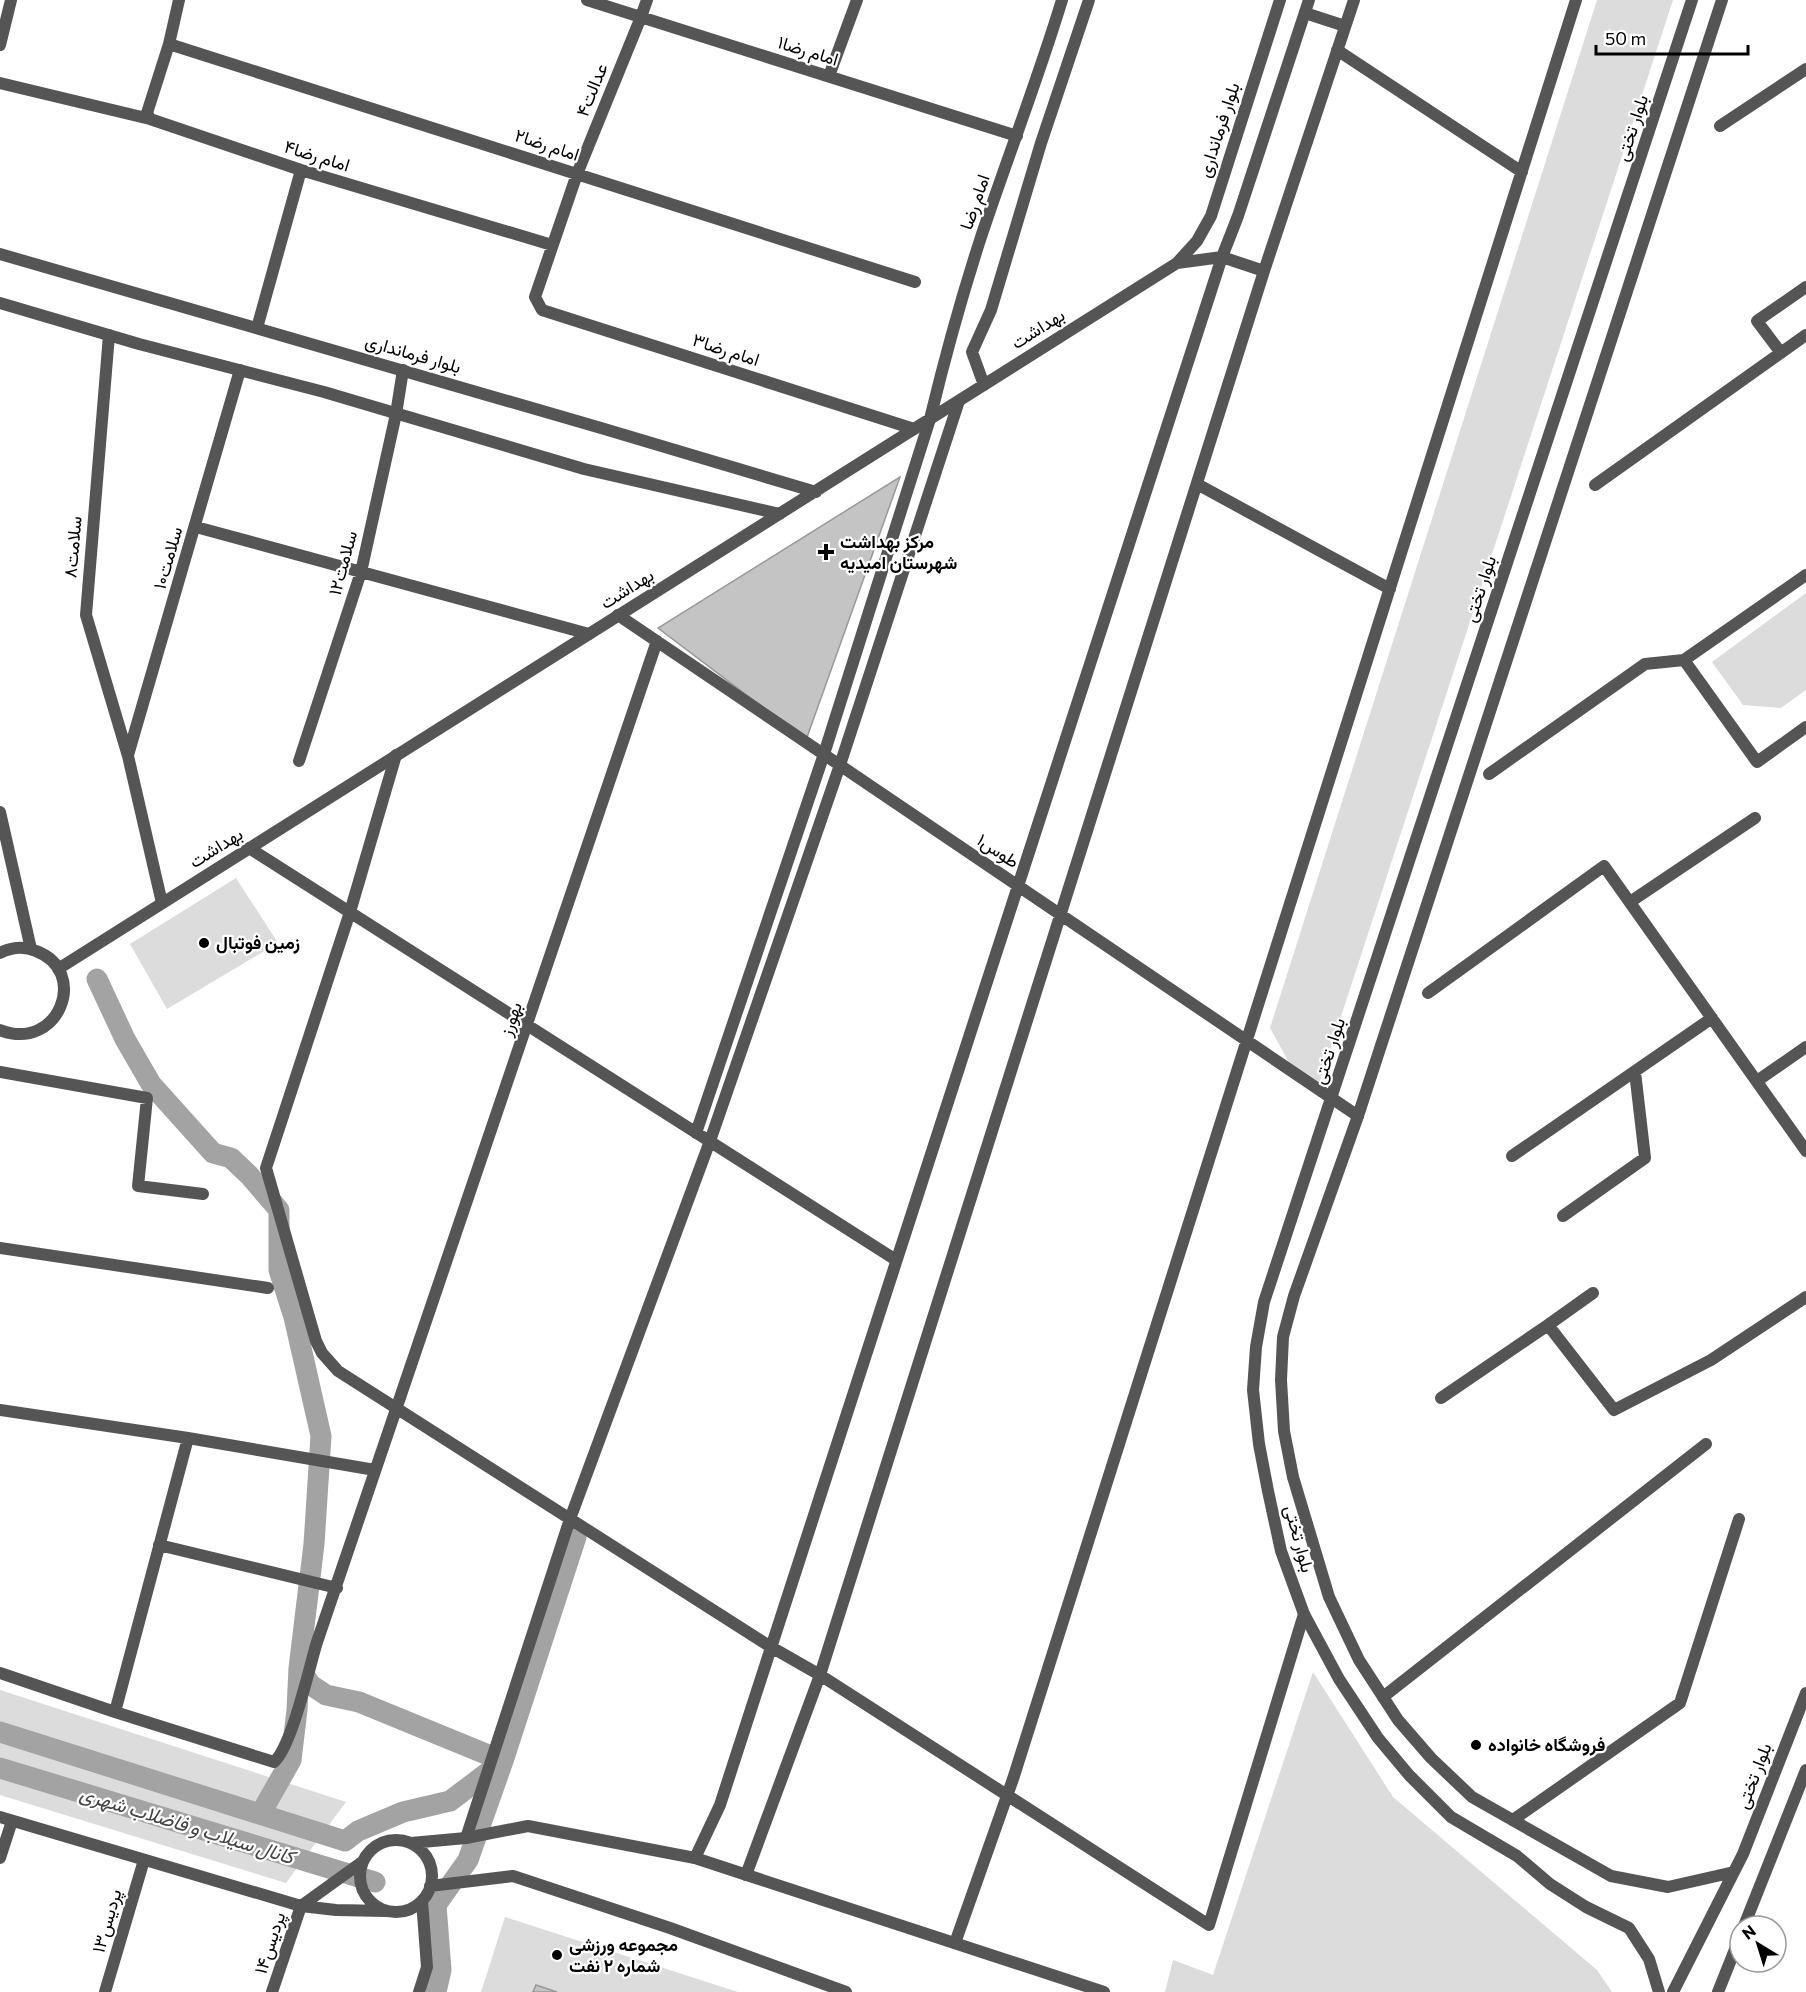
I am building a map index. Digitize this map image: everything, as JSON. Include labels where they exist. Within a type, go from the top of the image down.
[{"type":"street","points":[[0,45],[11,0]]},
{"type":"street","points":[[150,119],[147,113],[169,44],[179,0]]},
{"type":"street","name":"امام رضا۱","points":[[587,0],[1017,135]]},
{"type":"street","name":"عدالت۴","points":[[535,297],[577,174],[647,0]]},
{"type":"street","points":[[829,76],[857,0]]},
{"type":"street","name":"امام رضا","points":[[696,1133],[824,754],[930,419],[941,373],[982,234],[1042,65],[1062,0]]},
{"type":"street","points":[[984,385],[972,352],[991,310],[1041,143],[1089,0]]},
{"type":"street","name":"بلوار فرمانداری","points":[[1177,263],[1197,241],[1211,216],[1280,0]]},
{"type":"street","points":[[694,1858],[720,1805],[1222,257],[1238,216],[1310,0]]},
{"type":"street","points":[[746,1875],[820,1675],[1264,271],[1354,0]]},
{"type":"street","points":[[955,1943],[1008,1795],[1576,0]]},
{"type":"street","name":"بلوار تختی","points":[[1659,1992],[1649,1959],[1629,1928],[1586,1907],[1550,1884],[1516,1856],[1451,1817],[1409,1775],[1378,1738],[1346,1689],[1304,1614],[1281,1551],[1259,1444],[1253,1390],[1256,1347],[1264,1302],[1692,0]]},
{"type":"street","name":"بلوار تختی","points":[[1722,0],[1358,1116],[1294,1296],[1284,1337],[1281,1380],[1284,1431],[1293,1478],[1329,1597],[1359,1660],[1398,1720],[1431,1758],[1472,1797],[1611,1876],[1668,1887],[1734,1872]]},
{"type":"street","points":[[1305,13],[1345,26]]},
{"type":"street","name":"امام رضا۲","points":[[169,44],[915,282]]},
{"type":"street","points":[[1337,50],[1522,172]]},
{"type":"street","points":[[1720,126],[1806,69]]},
{"type":"street","name":"امام رضا۴","points":[[0,83],[150,119],[301,170],[552,245]]},
{"type":"street","points":[[257,328],[301,170]]},
{"type":"street","name":"بلوار فرمانداری","points":[[0,254],[816,492]]},
{"type":"street","points":[[1222,257],[1264,271]]},
{"type":"street","name":"بهداشت","points":[[58,969],[1177,263],[1222,257]]},
{"type":"street","points":[[1781,353],[1757,321],[1806,287]]},
{"type":"street","name":"امام رضا۳","points":[[535,297],[542,310],[914,429]]},
{"type":"street","points":[[0,303],[109,335],[324,392],[584,469],[780,514]]},
{"type":"street","name":"سلامت۸","points":[[109,335],[86,615],[128,756],[162,903]]},
{"type":"street","points":[[1595,485],[1806,335]]},
{"type":"street","name":"سلامت۱۰","points":[[128,756],[240,370]]},
{"type":"street","name":"سلامت۱۲","points":[[299,761],[361,572],[396,414],[403,370]]},
{"type":"street","points":[[466,1838],[570,1519],[710,1141],[840,765],[959,401]]},
{"type":"street","points":[[1197,483],[1390,589]]},
{"type":"street","points":[[196,527],[589,634]]},
{"type":"street","points":[[1489,774],[1645,664],[1683,660],[1806,575]]},
{"type":"street","name":"طوس۱","points":[[618,615],[1358,1116]]},
{"type":"street","name":"بهورز","points":[[115,1712],[274,1762],[280,1756],[289,1738],[317,1642],[657,641]]},
{"type":"street","points":[[1683,660],[1757,762],[1806,727]]},
{"type":"street","points":[[396,755],[350,912],[266,1168],[316,1341],[322,1353],[338,1371],[771,1647],[820,1675],[1209,1925],[1304,1614]]},
{"type":"street","points":[[0,812],[31,949]]},
{"type":"street","points":[[1630,902],[1755,818]]},
{"type":"street","points":[[249,848],[897,1260]]},
{"type":"street","points":[[1428,993],[1604,866],[1806,1151]]},
{"type":"street","points":[[0,953],[19,947],[42,953],[51,959],[58,969],[63,979],[64,990],[59,1012],[43,1029],[21,1035],[0,1030]]},
{"type":"street","points":[[1512,1156],[1712,1018]]},
{"type":"street","points":[[1756,1081],[1806,1047]]},
{"type":"street","points":[[0,1072],[147,1098],[138,1186],[203,1194]]},
{"type":"street","points":[[1563,1216],[1646,1158],[1635,1072]]},
{"type":"street","points":[[0,1248],[268,1288]]},
{"type":"street","points":[[1442,1398],[1593,1293]]},
{"type":"street","points":[[1548,1325],[1614,1410],[1711,1360],[1806,1296]]},
{"type":"street","points":[[0,1410],[188,1438],[375,1470]]},
{"type":"street","points":[[0,1673],[115,1712],[188,1438]]},
{"type":"street","points":[[1383,1697],[1706,1444]]},
{"type":"street","points":[[1513,1820],[1680,1703],[1739,1519]]},
{"type":"street","points":[[159,1545],[337,1588]]},
{"type":"street","name":"بلوار تختی","points":[[1673,1992],[1743,1854],[1806,1693]]},
{"type":"street","points":[[1749,1914],[1806,1770]]},
{"type":"street","points":[[0,1858],[6,1819],[301,1906],[392,1912],[408,1910],[422,1900],[430,1886],[432,1874],[429,1862],[423,1852],[411,1843]]},
{"type":"street","points":[[301,1906],[362,1862],[371,1850],[383,1842],[397,1840],[411,1843],[466,1838],[528,1826],[694,1858],[1104,1992]]},
{"type":"street","name":"پردیس۱۳","points":[[105,1992],[144,1860]]},
{"type":"street","points":[[362,1862],[360,1878],[364,1894],[376,1906],[392,1912]]},
{"type":"street","points":[[430,1886],[513,1876],[670,1928],[846,1992]]},
{"type":"street","points":[[419,1992],[427,1967],[422,1900]]},
{"type":"street","name":"پردیس۱۴","points":[[273,1992],[301,1906]]},
{"type":"street","points":[[1718,1992],[1728,1967]]},
{"type":"shaded area","points":[[1597,0],[1673,0],[1318,1087],[1292,1068],[1270,1028]]},
{"type":"shaded area","points":[[1806,593],[1806,690],[1781,708],[1743,705],[1712,662]]},
{"type":"shaded area","name":"زمین فوتبال","points":[[236,878],[278,943],[167,1009],[130,944]]},
{"type":"shaded area","points":[[1313,1672],[1393,1797],[1597,1970],[1612,1992],[1165,1992],[1173,1960],[1213,1975]]},
{"type":"shaded area","points":[[0,1690],[346,1802],[286,1883],[0,1795]]},
{"type":"shaded area","name":"مجموعه ورزشی شماره ۲ نفت","points":[[505,1917],[738,1992],[481,1992]]},
{"type":"building","name":"مرکز بهداشت شهرستان امیدیه","points":[[900,477],[806,740],[658,628]]},
{"type":"building","points":[[536,1985],[557,1992],[533,1992]]},
{"type":"waterway","name":"کانال سیلاب و فاضلاب شهری","points":[[97,979],[125,1039],[151,1084],[213,1153],[231,1158],[279,1210],[279,1270],[294,1317],[321,1436],[314,1544],[291,1760],[261,1813]]},
{"type":"waterway","name":"کانال سیلاب و فاضلاب شهری","points":[[436,1992],[441,1970],[436,1905],[468,1860],[576,1537]]},
{"type":"waterway","name":"کانال سیلاب و فاضلاب شهری","points":[[0,1732],[345,1841],[358,1831],[403,1812],[450,1801],[503,1761],[359,1702],[326,1695],[311,1685],[299,1668]]},
{"type":"waterway","name":"کانال سیلاب و فاضلاب شهری","points":[[0,1768],[375,1882]]},
{"type":"place","name":"مرکز بهداشت شهرستان امیدیه","points":[[826,552]]},
{"type":"place","name":"زمین فوتبال","points":[[204,943]]},
{"type":"place","name":"فروشگاه خانواده","points":[[1476,1745]]},
{"type":"place","name":"مجموعه ورزشی شماره ۲ نفت","points":[[557,1955]]}]
